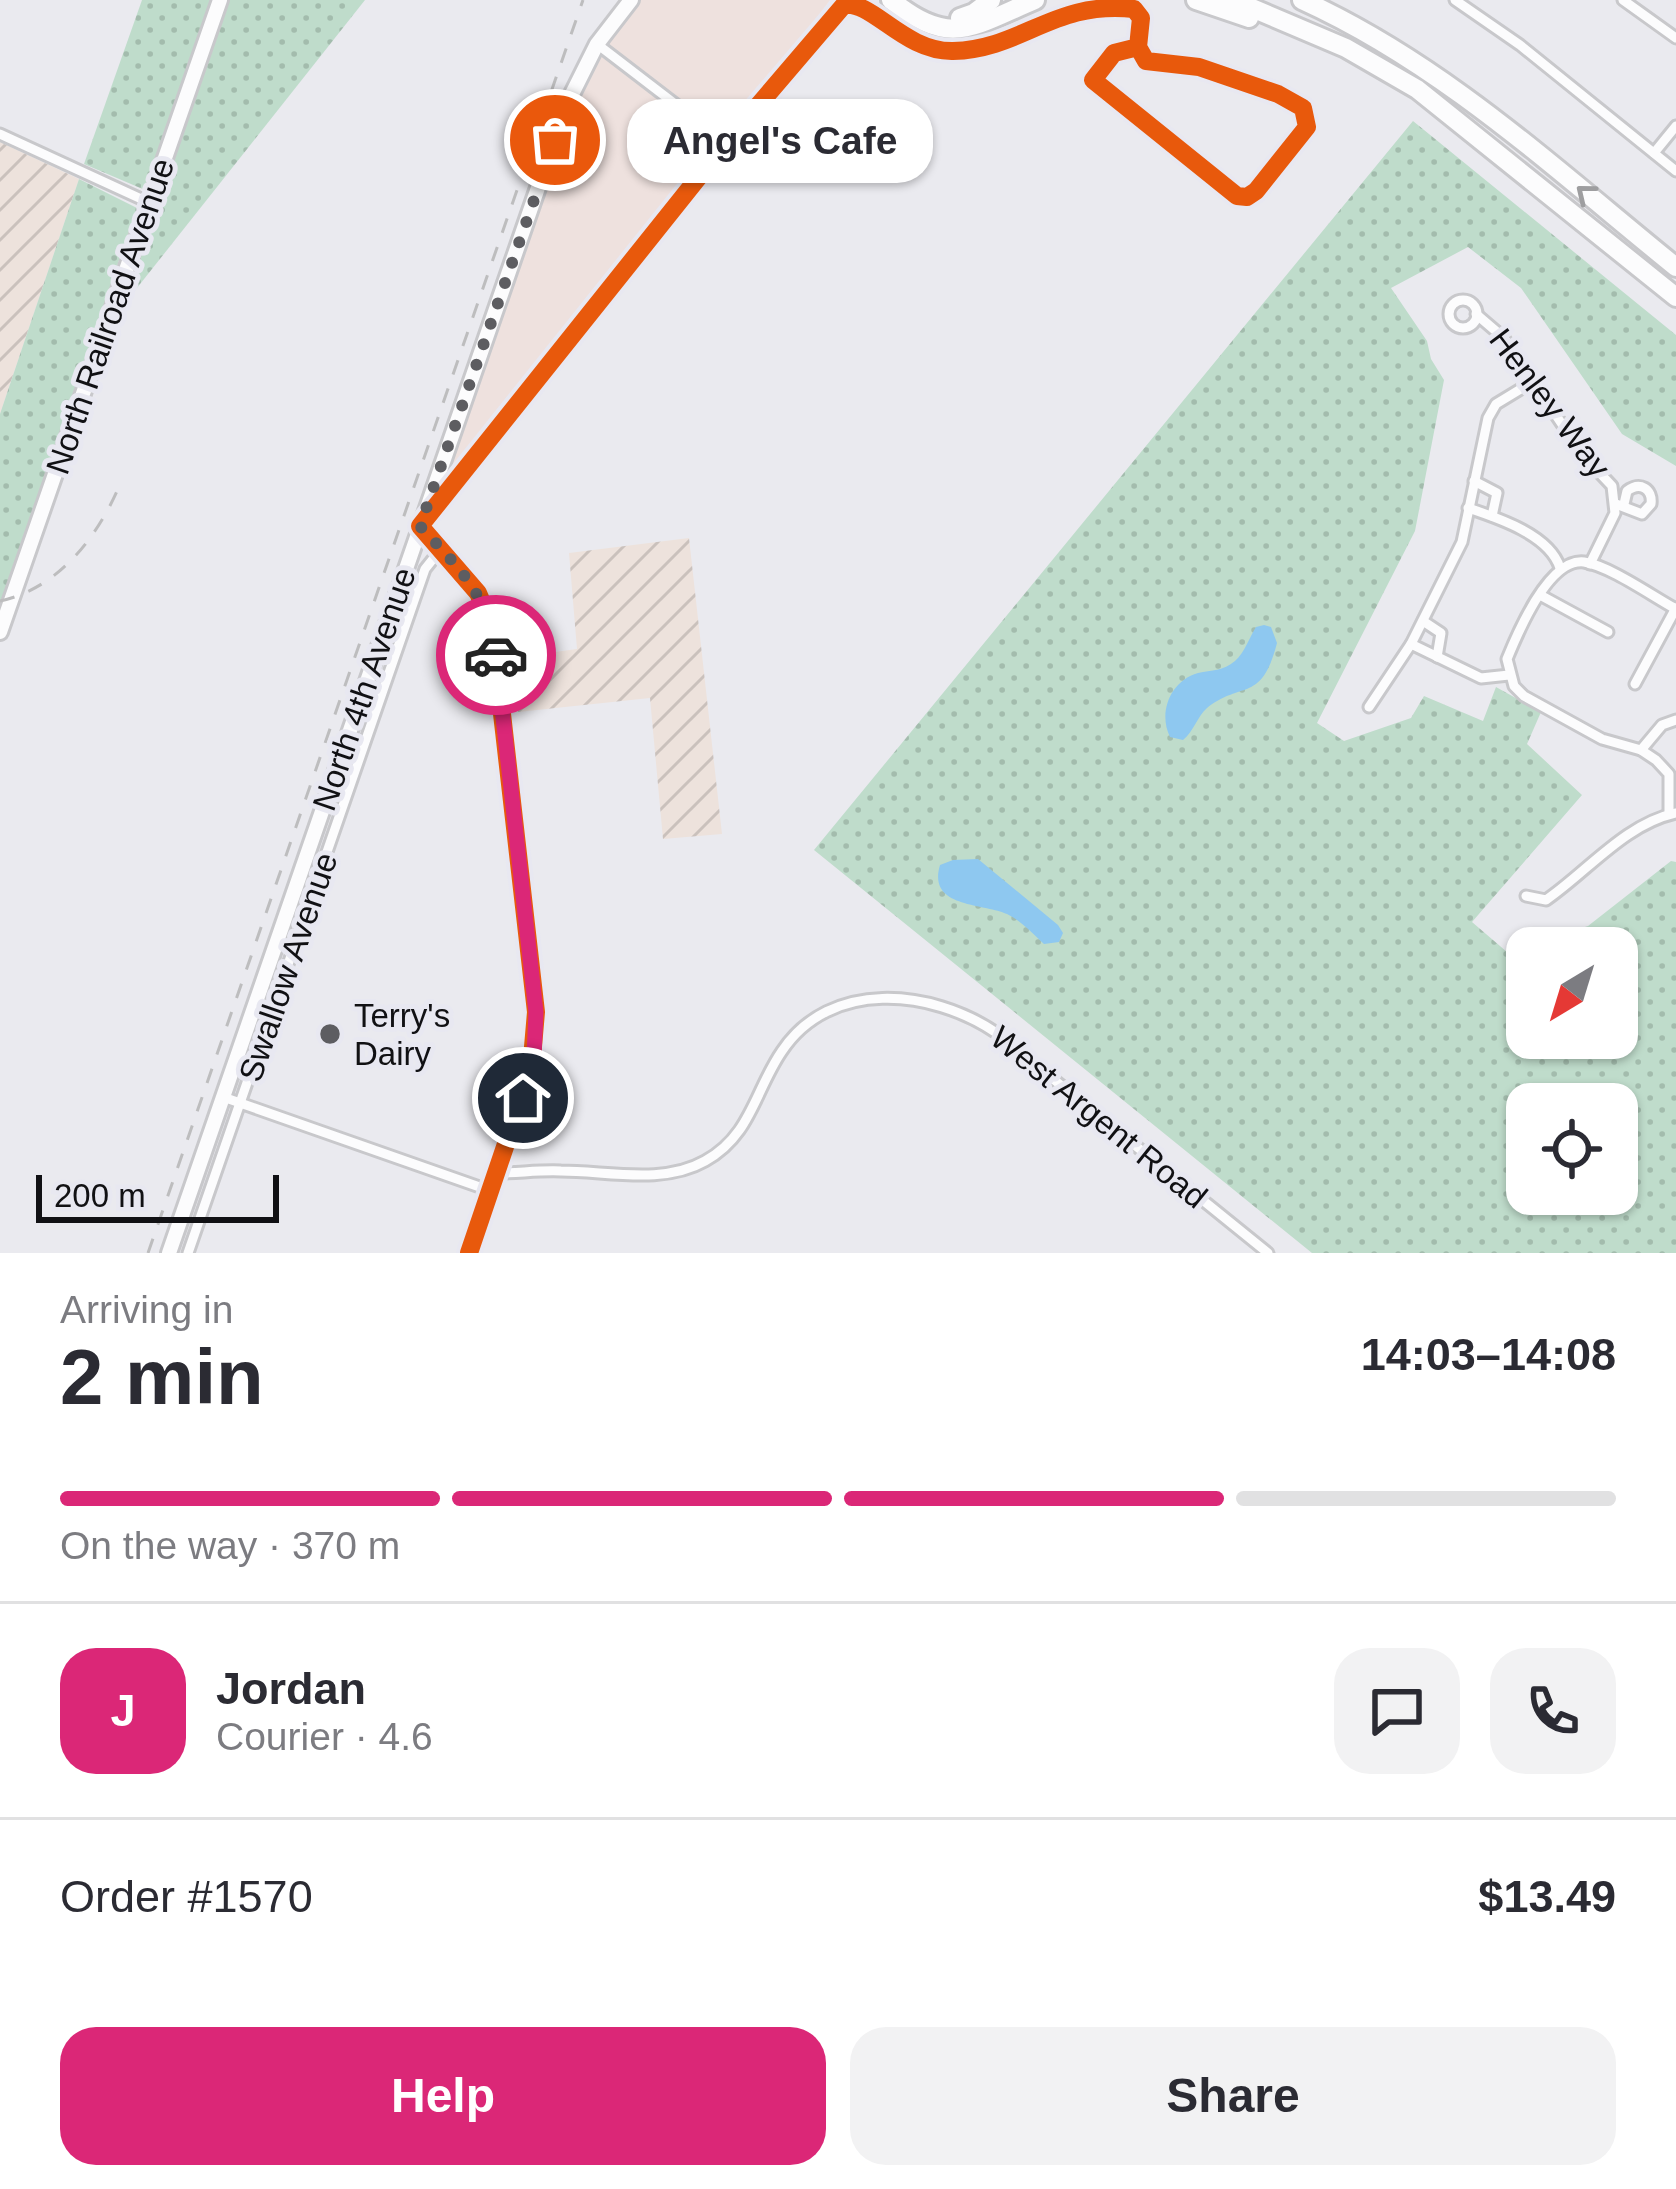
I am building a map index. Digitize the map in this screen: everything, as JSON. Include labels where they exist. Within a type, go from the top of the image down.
[{"type":"highway","points":[[891,0],[919,22],[946,30],[975,25],[1035,0]]},
{"type":"highway","points":[[906,0],[929,15],[947,19],[974,14],[991,0]]},
{"type":"highway","points":[[1196,0],[1372,61]]},
{"type":"highway","points":[[1234,0],[1372,61],[1445,110],[1676,297]]},
{"type":"highway","points":[[1303,0],[1390,44],[1438,75],[1676,267]]},
{"type":"main road","name":"North Railroad Avenue","points":[[2,623],[220,0]]},
{"type":"main road","name":"North 4th Avenue","points":[[169,1253],[567,104],[597,44],[631,0]]},
{"type":"street","points":[[1455,0],[1530,53],[1676,171]]},
{"type":"street","points":[[1623,0],[1676,38]]},
{"type":"street","points":[[469,1253],[532,1070],[536,1012],[492,626],[478,592],[420,526],[726,143],[844,5],[859,4],[901,36],[929,48],[963,50],[1070,8],[1107,2],[1134,9],[1141,18],[1138,47],[1151,63],[1198,67],[1278,94],[1304,108],[1307,127],[1256,191],[1242,197],[1093,80],[1093,71],[1118,51],[1138,47]]},
{"type":"street","points":[[597,44],[726,143]]},
{"type":"street","points":[[1654,153],[1676,126]]},
{"type":"street","points":[[0,134],[150,203]]},
{"type":"street","name":"Henley Way","points":[[1477,314],[1504,338],[1620,503],[1590,564]]},
{"type":"street","points":[[1369,706],[1411,644],[1462,542],[1492,410],[1534,381]]},
{"type":"street","points":[[1474,481],[1497,493],[1492,516]]},
{"type":"street","points":[[1468,508],[1548,548],[1559,568]]},
{"type":"street","name":"Swallow Avenue","points":[[188,1253],[425,569],[441,549]]},
{"type":"street","points":[[1526,896],[1546,900],[1627,834],[1673,814],[1669,774],[1641,750],[1602,739],[1532,701],[1518,692],[1509,675],[1509,653],[1559,568],[1590,564],[1676,608],[1635,684]]},
{"type":"street","points":[[1540,595],[1608,632]]},
{"type":"street","points":[[1423,621],[1441,633],[1437,657]]},
{"type":"street","points":[[1411,644],[1480,678],[1509,675]]},
{"type":"street","points":[[1641,750],[1661,725],[1676,720]]},
{"type":"street","points":[[280,933],[298,939]]},
{"type":"street","name":"West Argent Road","points":[[497,1174],[653,1174],[700,1164],[741,1131],[777,1058],[807,1023],[845,1004],[876,998],[910,999],[954,1010],[995,1032],[1268,1253]]},
{"type":"street","points":[[223,1097],[491,1191]]},
{"type":"shaded area","points":[[637,0],[830,0],[727,137],[605,42]]},
{"type":"shaded area","points":[[598,52],[719,144],[459,468],[451,469],[447,462],[572,104]]},
{"type":"shaded area","points":[[0,142],[79,179],[0,414]]},
{"type":"shaded area","points":[[689,538],[722,834],[663,839],[650,698],[518,712],[511,658],[577,649],[569,553]]},
{"type":"green space","points":[[142,0],[212,0],[145,190],[84,164]]},
{"type":"green space","points":[[228,0],[365,0],[133,293],[129,283]]},
{"type":"green space","points":[[1413,121],[1676,335],[1676,466],[1622,434],[1521,288],[1468,247],[1391,288],[1427,341],[1444,380],[1415,531],[1317,723],[1344,741],[1411,718],[1424,696],[1483,721],[1496,687],[1541,712],[1527,744],[1582,795],[1472,922],[1506,951],[1506,1059],[1638,1059],[1638,927],[1585,927],[1671,861],[1676,862],[1676,1253],[1312,1253],[814,850]]},
{"type":"green space","points":[[79,179],[137,208],[0,606],[0,414]]},
{"type":"water","points":[[1256,627],[1271,627],[1277,643],[1264,675],[1249,688],[1207,708],[1183,740],[1170,737],[1165,718],[1174,690],[1188,677],[1231,664]]},
{"type":"water","points":[[978,859],[1058,925],[1063,933],[1059,942],[1044,944],[1012,917],[960,902],[942,889],[940,865]]},
{"type":"railway","points":[[148,1253],[583,0]]},
{"type":"railway","points":[[0,601],[41,584],[75,557],[121,482]]},
{"type":"cycle path","points":[[469,1253],[531,1070],[536,1012],[492,626],[478,593],[420,526],[726,143],[844,5],[866,10],[919,44],[953,51],[1000,42],[1082,11],[1134,9],[1141,18],[1138,47],[1146,61],[1199,67],[1278,94],[1303,108],[1307,127],[1256,191],[1237,196],[1093,80],[1114,53],[1138,47]]},
{"type":"way so far","points":[[496,655],[482,599],[420,526],[555,140]]},
{"type":"place","name":"Angel's Cafe","points":[[555,140]]},
{"type":"place","name":"Terry's Dairy","points":[[330,1034]]},
{"type":"route","points":[[496,655],[536,1012],[532,1070],[523,1098]]}]
